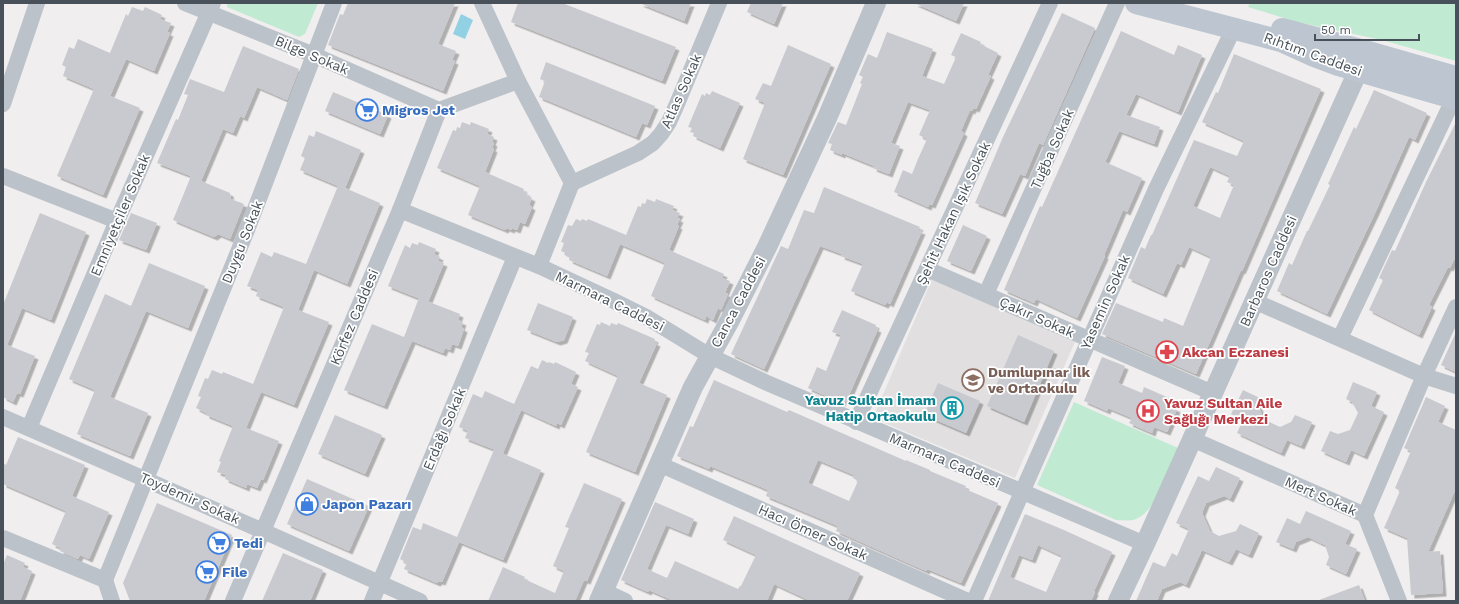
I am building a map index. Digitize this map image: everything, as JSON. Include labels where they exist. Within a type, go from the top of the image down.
[{"type":"main road","name":"Rıhtım Caddesi","points":[[1136,3],[1164,7],[1282,41],[1314,56],[1358,71],[1455,99]]},
{"type":"main road","name":"Rıhtım Caddesi","points":[[1190,3],[1456,77]]},
{"type":"street","points":[[3,104],[37,3]]},
{"type":"street","name":"Bilge Sokak","points":[[185,3],[211,8],[438,110]]},
{"type":"street","name":"Duygu Sokak","points":[[105,580],[248,230],[334,3]]},
{"type":"street","points":[[482,3],[518,80],[572,183],[539,266]]},
{"type":"street","name":"Atlas Sokak","points":[[572,183],[638,153],[653,143],[661,134],[674,110],[719,3]]},
{"type":"street","name":"Canca Caddesi","points":[[602,596],[693,387],[729,322],[767,247],[827,118],[876,3]]},
{"type":"street","name":"Şehit Hakan Işık Sokak","points":[[856,422],[1050,3]]},
{"type":"street","name":"Tuğba Sokak","points":[[986,294],[1117,3]]},
{"type":"street","name":"Emniyetçiler Sokak","points":[[29,428],[117,220],[211,8]]},
{"type":"street","name":"Yasemin Sokak","points":[[974,601],[1156,188],[1234,28]]},
{"type":"street","name":"Barbaros Caddesi","points":[[1118,601],[1358,71]]},
{"type":"street","points":[[438,110],[518,80]]},
{"type":"street","points":[[1340,338],[1455,99]]},
{"type":"street","name":"Körfez Caddesi","points":[[233,601],[400,210],[438,110]]},
{"type":"street","points":[[3,176],[117,220]]},
{"type":"street","name":"Marmara Caddesi","points":[[400,210],[539,266],[648,318],[710,356],[765,382],[1145,544]]},
{"type":"street","name":"Erdağı Sokak","points":[[372,601],[515,257]]},
{"type":"street","name":"Çakır Sokak","points":[[927,268],[1212,393]]},
{"type":"street","points":[[1254,301],[1424,376],[1456,386]]},
{"type":"street","points":[[1366,515],[1424,376],[1456,308]]},
{"type":"street","name":"Toydemir Sokak","points":[[3,417],[263,530],[420,601]]},
{"type":"street","name":"Mert Sokak","points":[[1192,439],[1366,515],[1399,601]]},
{"type":"street","name":"Hacı Ömer Sokak","points":[[659,464],[968,601]]},
{"type":"street","points":[[3,538],[105,580],[112,601]]},
{"type":"street","points":[[602,596],[625,601]]},
{"type":"shaded area","name":"Dumlupınar İlk ve Ortaokulu","points":[[932,279],[1075,342],[1015,478],[873,418]]},
{"type":"green space","points":[[227,3],[318,3],[305,34],[299,37],[227,7]]},
{"type":"green space","points":[[1250,3],[1456,3],[1456,61],[1382,40],[1297,22],[1248,7]]},
{"type":"green space","points":[[1074,402],[1178,448],[1162,487],[1151,506],[1138,518],[1130,520],[1116,520],[1037,485]]},
{"type":"water","points":[[461,14],[473,20],[465,39],[453,34]]},
{"type":"building","points":[[348,3],[455,3],[438,44],[456,51],[452,60],[455,61],[443,91],[328,45],[340,14],[343,15]]},
{"type":"building","points":[[518,3],[562,3],[676,47],[662,81],[511,22]]},
{"type":"building","points":[[639,3],[691,3],[684,21]]},
{"type":"building","points":[[751,3],[783,3],[774,24],[747,12]]},
{"type":"building","points":[[914,3],[964,3],[956,21]]},
{"type":"building","points":[[132,7],[143,11],[145,7],[162,15],[160,19],[171,23],[167,32],[170,33],[154,71],[126,59],[110,96],[140,108],[103,195],[57,176],[94,89],[63,76],[66,67],[62,65],[69,47],[74,49],[78,39],[110,53],[126,14],[128,16]]},
{"type":"building","points":[[1062,13],[1095,28],[1043,145],[1039,143],[1025,176],[1020,174],[1002,214],[975,203],[1003,137]]},
{"type":"building","points":[[1121,31],[1174,55],[1178,45],[1202,55],[1178,112],[1136,94],[1126,115],[1160,127],[1154,144],[1119,131],[1105,162],[1142,178],[1127,212],[1123,210],[1104,255],[1105,256],[1077,318],[1036,299],[1034,303],[1004,290],[1040,206],[1042,207]]},
{"type":"building","points":[[887,32],[933,49],[922,76],[944,84],[956,57],[951,55],[961,33],[981,42],[980,44],[998,53],[988,75],[991,76],[976,109],[973,108],[972,111],[970,110],[961,131],[964,133],[932,205],[929,204],[928,207],[894,192],[903,170],[912,174],[927,139],[919,135],[930,110],[908,102],[891,143],[900,146],[889,174],[873,168],[874,166],[842,153],[842,155],[830,150],[832,144],[828,143],[838,122],[846,125],[862,84],[860,83],[863,77],[859,75],[868,54],[877,58]]},
{"type":"building","points":[[788,45],[831,64],[783,175],[743,159],[765,103],[755,99],[763,83],[771,86]]},
{"type":"building","points":[[243,46],[299,69],[287,100],[257,87],[244,118],[240,116],[233,133],[223,129],[201,181],[230,193],[231,199],[244,204],[230,239],[218,234],[214,237],[173,220],[191,176],[157,163],[176,119],[178,120],[188,95],[184,94],[190,79],[224,92]]},
{"type":"building","points":[[1234,54],[1321,89],[1196,374],[1102,334],[1116,303],[1163,322],[1164,318],[1183,326],[1211,257],[1189,247],[1181,265],[1177,263],[1163,294],[1128,278],[1141,247],[1145,249],[1152,235],[1194,140],[1237,156],[1244,141],[1202,122],[1216,92],[1218,93]],"holes":[[[1210,167],[1230,176],[1227,182],[1234,185],[1220,218],[1193,206]]]},
{"type":"building","points":[[546,62],[655,106],[647,125],[642,123],[636,137],[539,97],[545,81],[540,79]]},
{"type":"building","points":[[1374,90],[1427,113],[1415,140],[1409,137],[1327,314],[1277,291],[1289,263],[1292,265],[1330,185],[1328,184],[1354,127],[1356,129]]},
{"type":"building","points":[[712,91],[740,103],[720,148],[693,136],[694,133],[690,132],[692,128],[688,127],[702,94],[705,96],[706,93],[710,95]]},
{"type":"building","points":[[333,92],[388,115],[380,134],[325,111]]},
{"type":"building","points":[[462,122],[470,125],[471,122],[489,129],[487,134],[494,137],[492,148],[494,149],[485,172],[524,189],[523,191],[527,193],[526,195],[532,198],[529,205],[532,207],[525,224],[520,222],[517,230],[506,228],[505,230],[468,215],[480,186],[437,168],[453,130],[456,131],[457,127],[460,128]]},
{"type":"building","points":[[1456,122],[1456,256],[1450,268],[1448,267],[1429,305],[1432,307],[1419,335],[1369,310],[1383,280],[1379,278],[1392,250],[1395,251],[1426,182]]},
{"type":"building","points":[[316,131],[361,150],[345,188],[380,203],[347,284],[314,270],[298,310],[329,322],[294,405],[261,392],[246,428],[279,441],[263,480],[261,479],[257,488],[247,484],[246,488],[225,479],[226,475],[217,472],[221,462],[219,461],[233,426],[206,415],[206,413],[196,408],[201,397],[198,396],[205,378],[208,379],[212,370],[222,374],[223,372],[253,384],[284,307],[256,296],[258,290],[247,286],[261,252],[272,257],[274,252],[306,264],[338,186],[300,170],[305,158],[301,156],[309,135],[314,137]]},
{"type":"building","points":[[824,187],[920,227],[918,230],[922,231],[890,304],[887,302],[885,305],[851,291],[863,264],[820,246],[764,369],[731,354],[781,246],[788,249],[804,210],[814,213]]},
{"type":"building","points":[[647,199],[655,202],[656,199],[674,206],[672,210],[680,213],[677,218],[680,219],[677,225],[679,226],[669,250],[724,274],[722,278],[730,281],[725,293],[728,294],[721,310],[718,308],[713,320],[706,316],[705,320],[651,296],[665,263],[620,244],[607,276],[569,260],[570,258],[566,256],[566,253],[561,251],[564,243],[561,242],[568,225],[572,226],[576,219],[587,221],[588,219],[626,235],[638,206],[641,207],[642,203],[645,204]]},
{"type":"building","points":[[40,213],[86,232],[51,320],[22,308],[7,345],[35,356],[20,394],[17,393],[13,402],[3,397],[3,305]]},
{"type":"building","points":[[131,213],[157,223],[146,250],[119,240]]},
{"type":"building","points":[[963,225],[987,236],[971,271],[947,261]]},
{"type":"building","points":[[419,242],[436,249],[434,254],[440,257],[438,261],[444,263],[428,302],[388,286],[405,245],[410,248],[412,243],[418,245]]},
{"type":"building","points":[[149,263],[205,286],[188,328],[146,311],[110,397],[148,413],[130,456],[77,434],[95,390],[69,379],[105,294],[131,306]]},
{"type":"building","points":[[419,298],[460,314],[458,320],[463,322],[461,327],[464,329],[458,346],[452,344],[450,350],[445,348],[443,353],[412,341],[384,406],[344,390],[372,324],[404,337]]},
{"type":"building","points":[[538,303],[573,317],[564,340],[557,342],[527,330]]},
{"type":"building","points":[[842,310],[876,325],[875,328],[878,329],[846,402],[843,400],[842,403],[808,388],[817,367],[826,371],[841,335],[832,332]]},
{"type":"building","points":[[601,322],[610,326],[611,323],[617,325],[618,323],[655,339],[654,342],[657,343],[639,383],[667,395],[635,472],[586,452],[618,376],[585,361],[589,353],[585,352],[597,324],[600,325]]},
{"type":"building","points":[[1456,332],[1456,372],[1441,365]]},
{"type":"building","points":[[1018,335],[1054,351],[1024,422],[987,406]]},
{"type":"building","points":[[1102,357],[1125,366],[1118,383],[1142,393],[1144,387],[1169,398],[1166,404],[1177,409],[1167,432],[1154,427],[1152,433],[1129,423],[1132,418],[1108,408],[1107,411],[1084,401]]},
{"type":"building","points":[[542,360],[554,364],[555,362],[576,372],[571,384],[578,387],[561,425],[557,423],[556,426],[521,410],[503,453],[465,438],[468,431],[459,427],[473,394],[482,398],[485,391],[514,404],[531,366],[538,369]]},
{"type":"building","points":[[714,380],[787,412],[789,410],[930,470],[966,486],[965,489],[998,503],[961,583],[927,569],[926,571],[836,531],[838,526],[766,496],[768,490],[710,466],[709,469],[677,456],[690,426],[693,427]],"holes":[[[818,460],[854,475],[853,478],[858,481],[849,501],[808,483]]]},
{"type":"building","points":[[1353,382],[1377,392],[1371,406],[1384,412],[1364,456],[1351,450],[1346,462],[1321,451],[1330,431],[1338,434],[1350,430],[1358,413],[1352,402],[1346,399]]},
{"type":"building","name":"Yavuz Sultan İmam Hatip Ortaokulu","points":[[938,383],[980,401],[966,433],[924,415]]},
{"type":"building","points":[[1243,390],[1262,399],[1259,406],[1263,419],[1280,427],[1291,422],[1295,415],[1312,422],[1301,446],[1287,440],[1281,453],[1237,433],[1243,420],[1231,414]]},
{"type":"building","points":[[1426,397],[1445,406],[1438,422],[1456,430],[1456,488],[1428,552],[1440,551],[1443,593],[1411,595],[1407,538],[1384,528],[1400,491],[1395,488],[1411,451],[1404,448]]},
{"type":"building","points":[[335,415],[382,435],[365,474],[318,454]]},
{"type":"building","points":[[18,437],[85,465],[72,496],[109,512],[89,559],[80,555],[78,559],[60,551],[61,548],[52,544],[66,511],[3,484],[3,463],[6,465]]},
{"type":"building","points":[[494,450],[541,470],[503,560],[459,542],[442,582],[439,581],[437,583],[404,569],[407,563],[400,559],[413,527],[421,530],[423,523],[457,537]]},
{"type":"building","points":[[1216,467],[1240,478],[1230,499],[1224,496],[1206,503],[1202,513],[1210,531],[1219,536],[1236,531],[1240,524],[1259,533],[1249,555],[1236,549],[1229,562],[1202,550],[1186,585],[1180,582],[1162,589],[1157,601],[1136,601],[1153,562],[1165,567],[1172,553],[1177,556],[1189,529],[1176,523],[1198,476],[1209,481]]},
{"type":"building","points":[[307,479],[369,506],[349,551],[287,524]]},
{"type":"building","points":[[584,483],[622,499],[587,581],[584,580],[575,601],[488,601],[503,567],[525,577],[524,579],[555,593],[564,571],[553,566],[569,528],[565,527]]},
{"type":"building","points":[[655,502],[694,519],[688,534],[666,525],[647,569],[667,578],[675,561],[738,589],[741,586],[756,555],[723,540],[734,516],[860,573],[847,601],[811,601],[774,584],[767,601],[674,601],[649,590],[648,592],[621,580]]},
{"type":"building","points":[[157,503],[232,535],[204,601],[130,601],[123,583]]},
{"type":"building","points":[[1306,511],[1351,531],[1345,544],[1357,549],[1346,574],[1326,565],[1329,557],[1325,545],[1308,537],[1296,542],[1293,549],[1276,542],[1287,518],[1300,524]]},
{"type":"building","points":[[1025,514],[1112,552],[1091,601],[988,601]],"holes":[[[1038,545],[1062,556],[1046,592],[1010,577],[1019,555],[1032,560]]]},
{"type":"building","points":[[283,553],[323,570],[310,601],[262,601]]},
{"type":"building","points":[[7,555],[25,563],[23,567],[32,571],[20,601],[3,601],[3,565]]},
{"type":"building","points":[[1359,585],[1365,601],[1319,601],[1319,600]]},
{"type":"place","name":"Migros Jet","points":[[367,110]]},
{"type":"place","name":"Akcan Eczanesi","points":[[1167,352]]},
{"type":"place","name":"Dumlupınar İlk ve Ortaokulu","points":[[973,380]]},
{"type":"place","name":"Yavuz Sultan İmam Hatip Ortaokulu","points":[[952,408]]},
{"type":"place","name":"Yavuz Sultan Aile Sağlığı Merkezi","points":[[1148,411]]},
{"type":"place","name":"Japon Pazarı","points":[[307,504]]},
{"type":"place","name":"Tedi","points":[[219,543]]},
{"type":"place","name":"File","points":[[207,572]]}]
